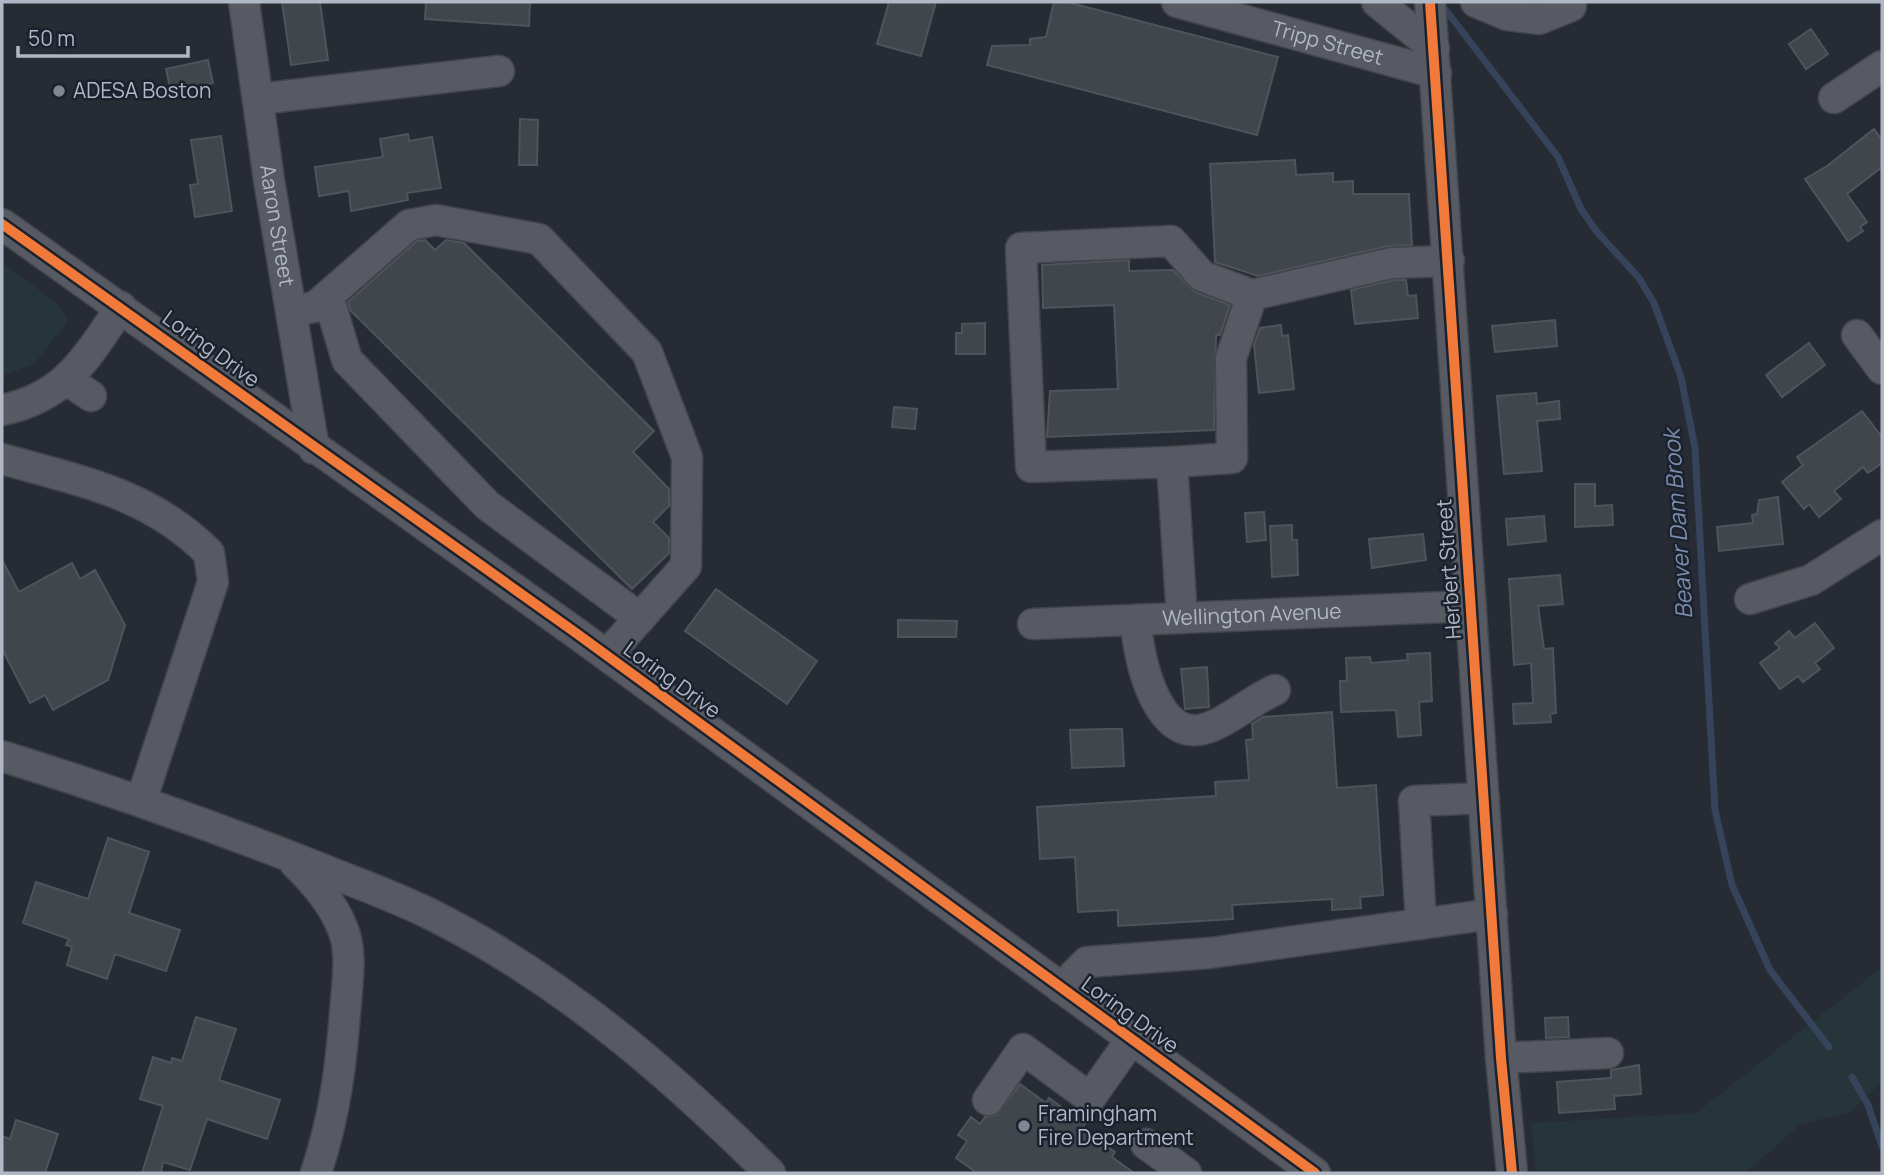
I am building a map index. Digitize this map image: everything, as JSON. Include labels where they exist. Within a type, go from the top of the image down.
[{"type":"street","name":"Aaron Street","points":[[244,2],[269,180],[314,449]]},
{"type":"street","name":"Tripp Street","points":[[1177,2],[1433,37]]},
{"type":"street","points":[[1377,2],[1433,37]]},
{"type":"street","points":[[1476,2],[1507,15],[1539,19],[1572,6]]},
{"type":"street","name":"Herbert Street","points":[[1433,37],[1501,1058],[1512,1173]]},
{"type":"street","points":[[1834,98],[1882,66]]},
{"type":"street","points":[[259,99],[499,71]]},
{"type":"street","points":[[292,311],[315,307],[409,225],[436,220],[539,239],[647,352],[687,457],[686,566],[607,655]]},
{"type":"street","name":"Loring Drive","points":[[2,224],[121,307],[314,449],[607,655],[1061,988],[1302,1170]]},
{"type":"street","points":[[1252,295],[1231,358],[1232,458],[1031,467],[1021,248],[1171,240],[1202,276],[1252,295],[1392,263],[1449,261]]},
{"type":"street","points":[[328,296],[347,360],[468,486],[487,505],[640,618]]},
{"type":"street","points":[[2,410],[79,388],[121,307]]},
{"type":"street","points":[[1857,335],[1882,369]]},
{"type":"street","points":[[2,459],[128,496],[170,519],[209,553],[213,582],[141,800]]},
{"type":"street","points":[[1172,462],[1181,618]]},
{"type":"street","points":[[1750,599],[1811,580],[1882,535]]},
{"type":"street","name":"Wellington Avenue","points":[[1033,624],[1471,606]]},
{"type":"street","points":[[1136,620],[1137,644],[1150,685],[1157,703],[1176,726],[1198,731],[1227,720],[1252,700],[1275,691]]},
{"type":"street","points":[[2,756],[141,800],[436,917],[543,982],[683,1088],[770,1173]]},
{"type":"street","points":[[1421,924],[1414,801],[1484,798]]},
{"type":"street","points":[[277,852],[296,863],[331,905],[344,929],[348,951],[340,1084],[316,1173]]},
{"type":"street","points":[[1061,988],[1087,962],[1210,953],[1492,914]]},
{"type":"street","points":[[988,1100],[1023,1049],[1090,1098],[1131,1040]]},
{"type":"street","points":[[1501,1058],[1608,1053]]},
{"type":"street","name":"Herbert Street","points":[[1499,1173],[1507,1133]]},
{"type":"street","points":[[1146,1144],[1186,1173]]},
{"type":"shaded area","points":[[2,263],[57,303],[68,321],[34,364],[2,376]]},
{"type":"shaded area","points":[[1882,967],[1882,1082],[1850,1112],[1801,1124],[1745,1173],[1536,1173],[1531,1123],[1696,1113]]},
{"type":"building","points":[[282,2],[320,2],[328,60],[291,65]]},
{"type":"building","points":[[426,2],[530,2],[529,26],[425,19]]},
{"type":"building","points":[[889,2],[936,2],[921,56],[877,44]]},
{"type":"building","points":[[1054,2],[1067,2],[1278,57],[1257,135],[987,65],[992,46],[1030,45],[1030,39],[1046,37]]},
{"type":"building","points":[[1811,29],[1828,54],[1806,69],[1789,44]]},
{"type":"building","points":[[208,60],[213,83],[171,92],[166,69]]},
{"type":"building","points":[[520,119],[538,120],[537,165],[519,165]]},
{"type":"building","points":[[1874,129],[1882,140],[1882,167],[1847,194],[1867,222],[1860,227],[1863,231],[1848,241],[1805,179],[1827,166]]},
{"type":"building","points":[[408,134],[409,141],[432,137],[441,188],[407,193],[408,200],[351,211],[349,191],[319,196],[315,167],[383,157],[380,139]]},
{"type":"building","points":[[221,136],[232,211],[195,217],[190,185],[198,184],[191,140]]},
{"type":"building","points":[[1295,160],[1296,175],[1333,173],[1333,182],[1353,181],[1353,194],[1409,194],[1412,245],[1388,246],[1258,276],[1215,262],[1210,164]]},
{"type":"building","points":[[425,240],[435,250],[446,240],[464,243],[654,431],[633,452],[669,489],[669,506],[653,522],[669,538],[669,553],[632,589],[350,310],[348,302],[417,241]]},
{"type":"building","points":[[1129,260],[1129,271],[1173,270],[1195,292],[1230,305],[1220,335],[1216,335],[1214,430],[1047,437],[1050,391],[1118,389],[1114,305],[1043,308],[1042,265]]},
{"type":"building","points":[[1394,280],[1406,280],[1408,296],[1416,295],[1418,318],[1355,324],[1351,290]]},
{"type":"building","points":[[1555,320],[1557,346],[1495,352],[1492,326]]},
{"type":"building","points":[[985,323],[985,354],[956,354],[956,333],[962,333],[962,324]]},
{"type":"building","points":[[1281,325],[1282,336],[1288,335],[1294,389],[1259,393],[1254,345],[1260,328]]},
{"type":"building","points":[[1809,343],[1825,365],[1782,397],[1766,375]]},
{"type":"building","points":[[1536,393],[1537,404],[1559,401],[1560,419],[1537,421],[1542,471],[1504,474],[1497,396]]},
{"type":"building","points":[[894,407],[917,409],[915,429],[892,427]]},
{"type":"building","points":[[1862,411],[1882,437],[1882,463],[1868,473],[1863,467],[1834,491],[1841,499],[1819,517],[1809,504],[1804,509],[1782,482],[1803,465],[1797,457]]},
{"type":"building","points":[[1575,484],[1595,484],[1595,506],[1612,505],[1613,525],[1575,527]]},
{"type":"building","points":[[1778,497],[1783,544],[1719,551],[1717,527],[1753,523],[1752,515],[1757,514],[1759,500]]},
{"type":"building","points":[[1264,512],[1266,540],[1247,542],[1245,513]]},
{"type":"building","points":[[1544,516],[1546,541],[1508,545],[1506,519]]},
{"type":"building","points":[[1292,525],[1292,540],[1297,540],[1298,575],[1272,577],[1270,526]]},
{"type":"building","points":[[1423,534],[1426,560],[1372,568],[1369,539]]},
{"type":"building","points":[[2,560],[19,592],[72,563],[80,579],[95,570],[125,625],[108,680],[53,710],[45,695],[30,703],[2,649]]},
{"type":"building","points":[[1560,575],[1563,604],[1538,606],[1544,649],[1553,648],[1556,713],[1550,714],[1551,722],[1514,724],[1513,704],[1533,703],[1531,663],[1514,665],[1509,579]]},
{"type":"building","points":[[716,589],[817,661],[787,704],[685,631]]},
{"type":"building","points":[[898,620],[957,621],[956,637],[898,637]]},
{"type":"building","points":[[1815,623],[1834,648],[1815,663],[1820,669],[1803,682],[1798,676],[1780,689],[1760,663],[1780,648],[1775,643],[1789,631],[1795,638]]},
{"type":"building","points":[[1430,653],[1432,701],[1419,702],[1421,735],[1398,737],[1396,710],[1341,712],[1340,681],[1347,681],[1346,658],[1370,657],[1371,663],[1408,660],[1407,654]]},
{"type":"building","points":[[1207,667],[1209,707],[1185,709],[1181,669]]},
{"type":"building","points":[[1332,712],[1337,788],[1376,785],[1383,895],[1360,897],[1361,908],[1332,910],[1332,899],[1232,905],[1233,919],[1118,926],[1118,910],[1078,912],[1075,857],[1040,859],[1037,807],[1216,796],[1215,782],[1249,780],[1246,740],[1253,739],[1252,724],[1263,717]]},
{"type":"building","points":[[1122,729],[1124,766],[1072,768],[1070,730]]},
{"type":"building","points":[[108,838],[149,852],[129,913],[180,930],[166,971],[115,954],[107,979],[67,965],[72,947],[66,945],[69,939],[23,923],[36,882],[88,899]]},
{"type":"building","points":[[196,1017],[236,1029],[219,1080],[280,1100],[267,1139],[207,1119],[190,1170],[163,1162],[161,1173],[142,1173],[163,1106],[140,1099],[153,1057],[171,1063],[172,1058],[182,1061]]},
{"type":"building","points":[[1568,1017],[1569,1037],[1546,1038],[1545,1018]]},
{"type":"building","points":[[1639,1065],[1641,1094],[1614,1096],[1615,1109],[1559,1113],[1557,1082],[1611,1078],[1611,1070]]},
{"type":"building","name":"Framingham Fire Department","points":[[1020,1084],[1046,1103],[1049,1098],[1085,1124],[1082,1128],[1115,1152],[1112,1157],[1134,1173],[977,1173],[956,1158],[967,1141],[958,1135],[971,1117],[980,1124],[985,1117],[996,1115]]},
{"type":"building","points":[[16,1120],[58,1134],[45,1173],[2,1173],[2,1136],[10,1139]]},
{"type":"waterway","name":"Beaver Dam Brook","points":[[1442,5],[1558,157],[1581,209],[1597,232],[1639,278],[1654,303],[1681,377],[1695,448],[1715,810],[1732,885],[1770,970],[1829,1047]]},
{"type":"waterway","name":"Beaver Dam Brook","points":[[1852,1077],[1868,1105],[1882,1146]]},
{"type":"cycle path","points":[[1430,2],[1501,1058],[1512,1173]]},
{"type":"cycle path","points":[[2,224],[576,633],[1315,1173]]},
{"type":"place","name":"ADESA Boston","points":[[59,91]]},
{"type":"place","name":"Framingham Fire Department","points":[[1024,1126]]}]
